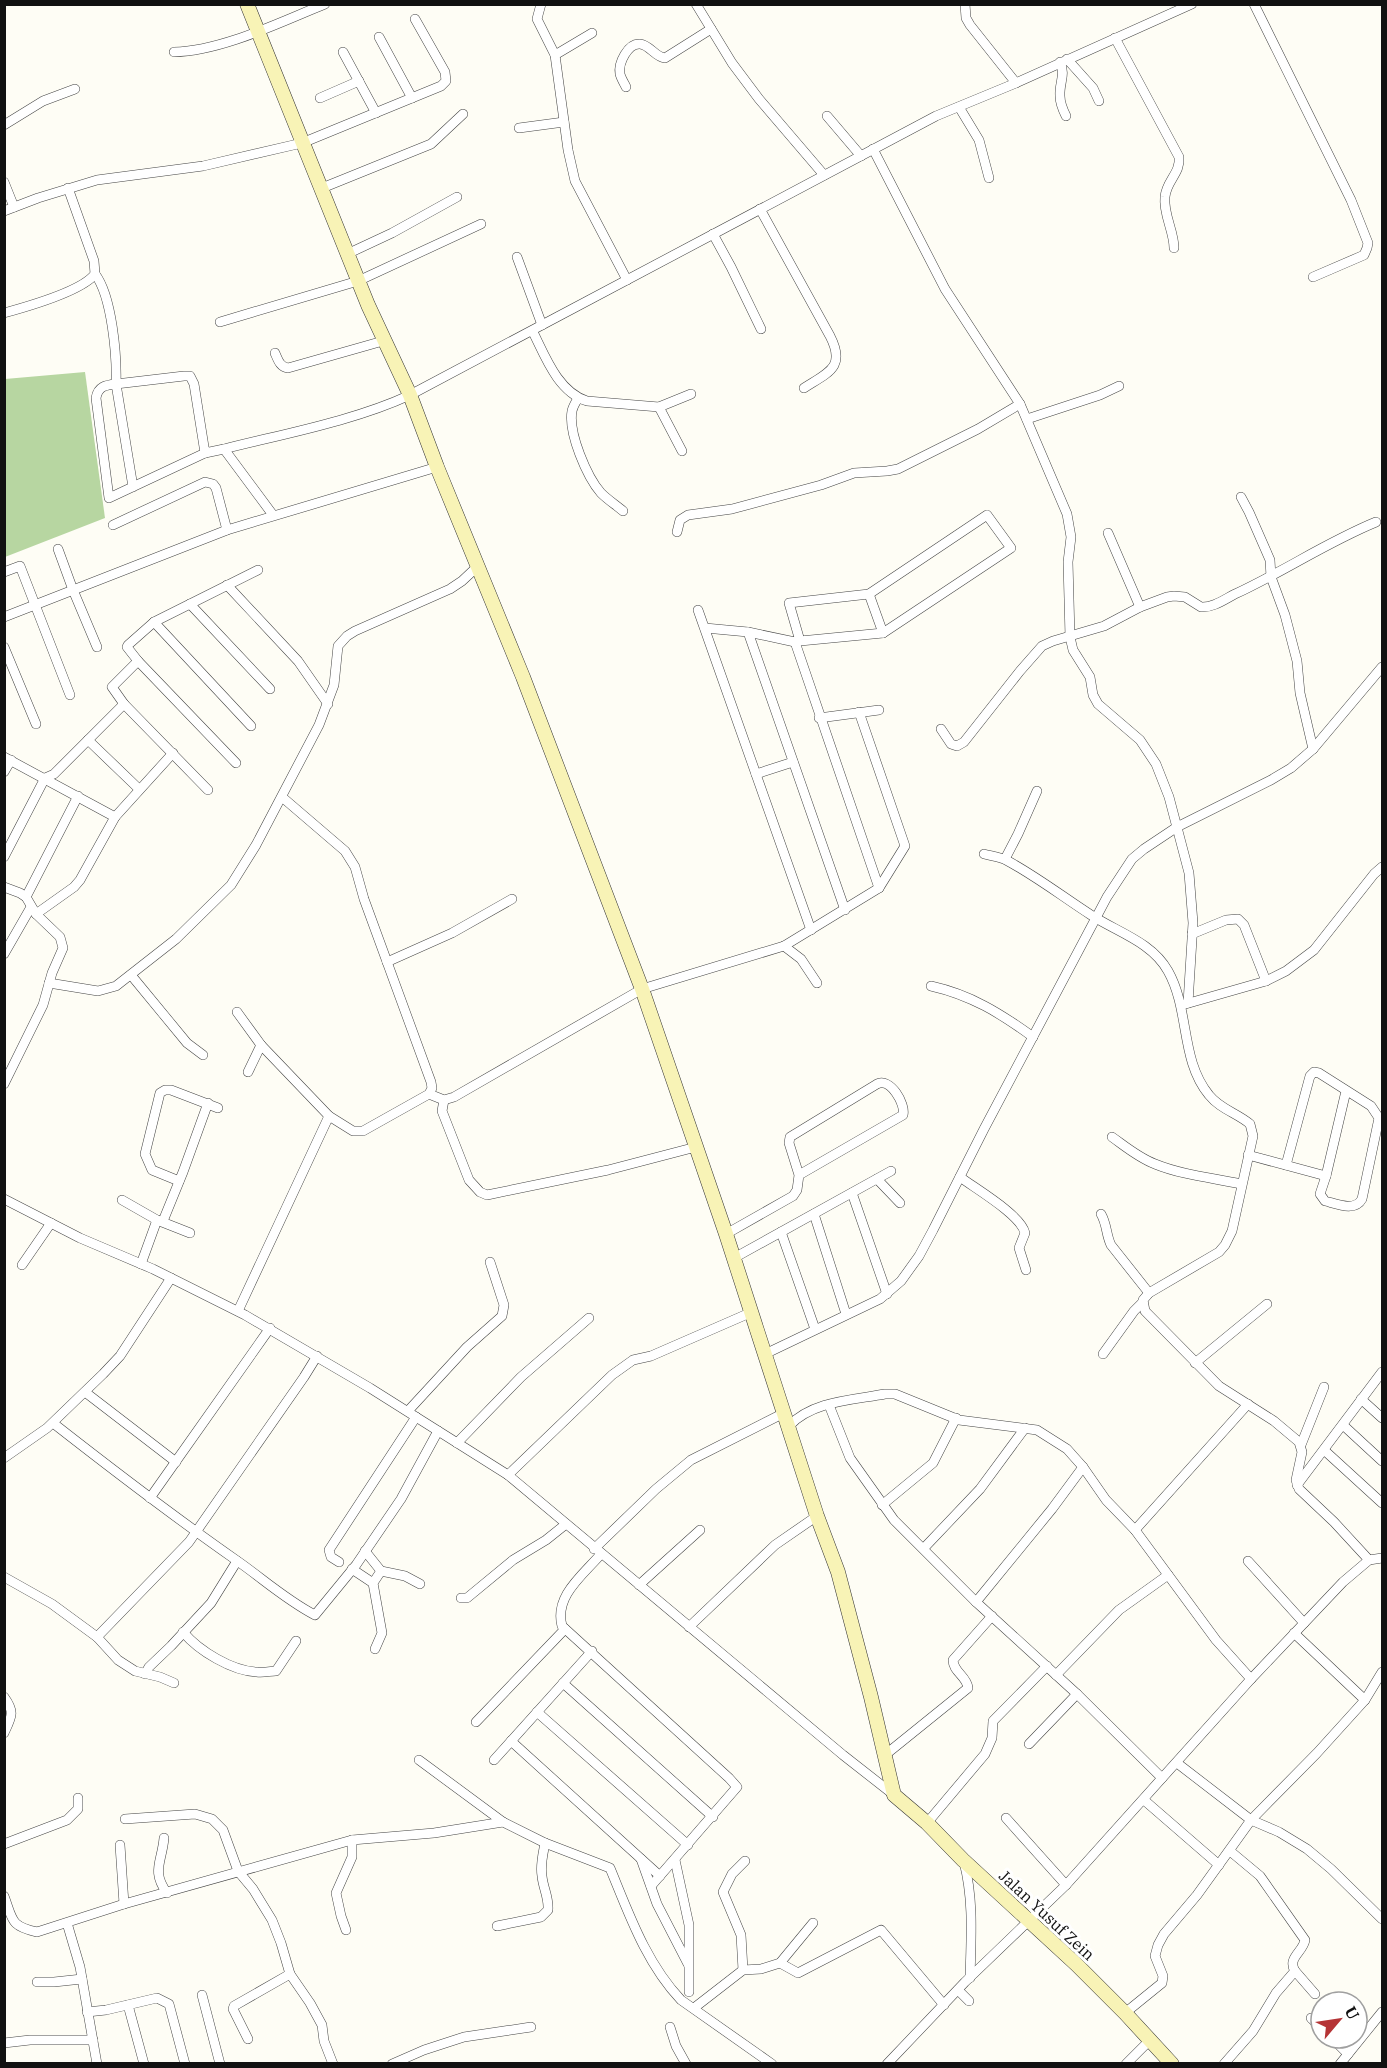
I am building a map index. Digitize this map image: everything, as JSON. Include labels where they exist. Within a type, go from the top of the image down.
[{"type":"street","points":[[247,4],[383,341],[410,396],[569,794],[642,989],[752,1311],[817,1516],[838,1572],[894,1795]]},
{"type":"street","points":[[174,52],[212,46],[326,4]]},
{"type":"street","points":[[541,4],[537,19],[555,55],[575,181],[627,280]]},
{"type":"street","points":[[696,4],[732,63],[759,99],[824,175]]},
{"type":"street","points":[[965,4],[966,18],[970,26],[1016,83]]},
{"type":"street","points":[[205,453],[194,384],[190,376],[116,384],[99,389],[96,398],[109,498],[205,453],[337,420],[394,403],[532,332],[936,116],[1116,38],[1169,9],[1192,4]]},
{"type":"street","points":[[1254,4],[1351,200],[1368,243],[1364,255],[1313,277]]},
{"type":"street","points":[[4,182],[9,209],[97,180],[203,166],[302,143],[441,86],[446,81],[445,72],[415,19]]},
{"type":"street","points":[[626,87],[620,74],[621,63],[634,45],[644,45],[658,57],[665,58],[711,29]]},
{"type":"street","points":[[555,55],[592,33]]},
{"type":"street","points":[[379,37],[412,98]]},
{"type":"street","points":[[1116,38],[1179,158],[1179,166],[1167,186],[1164,198],[1174,248]]},
{"type":"street","points":[[343,52],[376,113]]},
{"type":"street","points":[[1064,60],[1093,88],[1099,101]]},
{"type":"street","points":[[1064,60],[1059,96],[1066,116]]},
{"type":"street","points":[[320,98],[359,81]]},
{"type":"street","points":[[4,125],[43,101],[75,89]]},
{"type":"street","points":[[959,106],[979,140],[989,178]]},
{"type":"street","points":[[322,188],[430,144],[463,114]]},
{"type":"street","points":[[827,116],[861,156]]},
{"type":"street","points":[[519,128],[564,122]]},
{"type":"street","points":[[873,149],[945,289],[1020,404],[1066,514],[1069,526],[1070,637],[1076,656],[1091,681],[1093,695],[1098,704],[1140,740],[1149,751],[1169,797],[1189,873],[1193,923],[1185,1004],[1187,1042],[1197,1075],[1205,1090],[1217,1104],[1250,1124],[1253,1136],[1232,1231],[1225,1245],[1219,1252],[1144,1296],[1142,1303],[1103,1354]]},
{"type":"street","points":[[68,188],[94,261],[95,274],[100,280],[108,305],[116,384],[133,486]]},
{"type":"street","points":[[347,254],[392,233],[457,197]]},
{"type":"street","points":[[760,209],[837,354],[834,365],[828,373],[804,388]]},
{"type":"street","points":[[220,322],[358,280],[481,224]]},
{"type":"street","points":[[713,234],[761,329]]},
{"type":"street","points":[[517,257],[542,325]]},
{"type":"street","points":[[4,313],[61,294],[84,284],[95,274]]},
{"type":"street","points":[[532,332],[563,385],[578,398],[597,402],[659,407],[692,394]]},
{"type":"street","points":[[275,353],[283,368],[288,369],[383,341]]},
{"type":"street","points":[[1027,418],[1101,395],[1119,386]]},
{"type":"street","points":[[578,398],[572,410],[572,419],[578,449],[585,467],[593,483],[603,495],[623,511]]},
{"type":"street","points":[[677,532],[680,520],[688,515],[732,509],[821,485],[854,473],[898,469],[978,429],[1020,404]]},
{"type":"street","points":[[659,407],[682,451]]},
{"type":"street","points":[[224,449],[273,515]]},
{"type":"street","points":[[4,617],[227,530],[437,467]]},
{"type":"street","points":[[113,525],[205,482],[213,484],[216,488],[227,530]]},
{"type":"street","points":[[1241,497],[1267,551],[1271,577],[1285,615],[1297,661],[1300,693],[1312,749]]},
{"type":"street","points":[[705,628],[748,632],[798,641],[884,633],[1011,548],[987,515],[869,594],[789,603],[798,641],[819,718],[879,888]]},
{"type":"street","points":[[941,729],[951,744],[957,746],[964,742],[1042,646],[1104,626],[1140,607],[1174,596],[1185,597],[1206,608],[1376,522]]},
{"type":"street","points":[[1108,533],[1140,607]]},
{"type":"street","points":[[58,549],[97,647]]},
{"type":"street","points":[[4,572],[20,566],[70,695]]},
{"type":"street","points":[[49,983],[98,991],[116,986],[176,939],[231,885],[282,797],[328,704],[334,685],[338,646],[347,636],[450,589],[478,566]]},
{"type":"street","points":[[236,763],[138,661],[128,650],[128,645],[154,622],[258,570]]},
{"type":"street","points":[[227,585],[298,661],[328,704]]},
{"type":"street","points":[[869,594],[884,633]]},
{"type":"street","points":[[190,604],[270,689]]},
{"type":"street","points":[[698,609],[811,930]]},
{"type":"street","points":[[154,622],[251,726]]},
{"type":"street","points":[[748,632],[844,910]]},
{"type":"street","points":[[4,647],[7,660],[36,724]]},
{"type":"street","points":[[138,661],[112,687],[124,704],[208,790]]},
{"type":"street","points":[[765,1354],[887,1294],[901,1281],[919,1256],[1096,918],[1132,860],[1177,827],[1291,768],[1312,749],[1383,667]]},
{"type":"street","points":[[4,856],[45,778],[54,774],[124,704]]},
{"type":"street","points":[[819,718],[879,710]]},
{"type":"street","points":[[429,1094],[444,1100],[454,1097],[642,989],[784,946],[879,888],[905,846],[859,712]]},
{"type":"street","points":[[88,740],[140,789]]},
{"type":"street","points":[[4,954],[34,911],[74,887],[80,880],[115,817],[173,753]]},
{"type":"street","points":[[4,772],[8,759],[115,817]]},
{"type":"street","points":[[756,774],[793,762]]},
{"type":"street","points":[[1005,859],[1037,791]]},
{"type":"street","points":[[26,897],[78,796]]},
{"type":"street","points":[[237,1012],[261,1045],[329,1116],[353,1131],[363,1131],[429,1094],[432,1088],[350,856],[282,797]]},
{"type":"street","points":[[984,854],[1005,859],[1096,918],[1137,940],[1155,954],[1167,968],[1185,1004]]},
{"type":"street","points":[[1185,1004],[1266,981],[1286,971],[1314,950],[1374,874],[1383,867]]},
{"type":"street","points":[[4,887],[20,892],[26,897],[34,911],[63,942],[62,954],[56,963],[43,1005],[4,1084]]},
{"type":"street","points":[[387,962],[452,933],[512,899]]},
{"type":"street","points":[[1192,934],[1226,920],[1238,919],[1244,925],[1266,981]]},
{"type":"street","points":[[784,946],[801,959],[817,983]]},
{"type":"street","points":[[131,975],[187,1043],[203,1055]]},
{"type":"street","points":[[931,986],[956,992],[979,1002],[1034,1037]]},
{"type":"street","points":[[248,1072],[261,1045]]},
{"type":"street","points":[[1286,1165],[1312,1074],[1319,1073],[1346,1090],[1371,1106],[1379,1118],[1359,1204],[1352,1207],[1323,1200],[1320,1194],[1346,1090]]},
{"type":"street","points":[[726,1234],[793,1196],[797,1190],[799,1175],[789,1143],[790,1137],[876,1084],[886,1083],[900,1100],[904,1109],[903,1115],[799,1175]]},
{"type":"street","points":[[178,1181],[152,1170],[146,1162],[145,1154],[160,1093],[171,1090],[218,1108]]},
{"type":"street","points":[[444,1100],[442,1111],[469,1180],[480,1192],[487,1195],[608,1170],[696,1147]]},
{"type":"street","points":[[141,1264],[178,1181],[208,1103]]},
{"type":"street","points":[[238,1311],[329,1116]]},
{"type":"street","points":[[1112,1137],[1133,1153],[1153,1164],[1241,1184]]},
{"type":"street","points":[[1248,1155],[1326,1176]]},
{"type":"street","points":[[734,1258],[891,1172]]},
{"type":"street","points":[[960,1177],[1016,1219],[1024,1228],[1025,1237],[1020,1248],[1026,1270]]},
{"type":"street","points":[[877,1179],[900,1203]]},
{"type":"street","points":[[852,1193],[887,1294]]},
{"type":"street","points":[[4,1199],[80,1238],[171,1278],[270,1328],[508,1475],[598,1552],[894,1795]]},
{"type":"street","points":[[123,1200],[190,1233]]},
{"type":"street","points":[[814,1214],[846,1314]]},
{"type":"street","points":[[1101,1214],[1106,1223],[1107,1237],[1111,1245],[1149,1293]]},
{"type":"street","points":[[22,1265],[51,1223]]},
{"type":"street","points":[[781,1232],[815,1329]]},
{"type":"street","points":[[339,1562],[331,1557],[329,1550],[412,1414],[467,1347],[502,1316],[504,1305],[490,1262]]},
{"type":"street","points":[[4,1458],[53,1423],[120,1356],[171,1278]]},
{"type":"street","points":[[1142,1303],[1145,1311],[1219,1386],[1296,1438],[1301,1445],[1302,1452],[1296,1474],[1297,1485],[1301,1492],[1334,1522],[1369,1560]]},
{"type":"street","points":[[1195,1363],[1267,1304]]},
{"type":"street","points":[[508,1475],[589,1395],[626,1365],[637,1358],[651,1356],[752,1311]]},
{"type":"street","points":[[457,1443],[521,1377],[589,1318]]},
{"type":"street","points":[[150,1498],[270,1328]]},
{"type":"street","points":[[97,1637],[195,1533],[317,1356]]},
{"type":"street","points":[[1297,1485],[1382,1374]]},
{"type":"street","points":[[1301,1445],[1324,1387]]},
{"type":"street","points":[[85,1392],[176,1462]]},
{"type":"street","points":[[651,1886],[736,1791],[736,1784],[592,1651],[565,1629],[561,1621],[561,1604],[598,1552],[656,1489],[691,1460],[804,1413],[829,1405],[895,1394],[956,1418],[1037,1430],[1067,1449],[1083,1467],[1106,1500],[1135,1530],[1216,1640],[1251,1679]]},
{"type":"street","points":[[1361,1399],[1383,1418]]},
{"type":"street","points":[[1135,1530],[1248,1404]]},
{"type":"street","points":[[829,1405],[850,1458],[882,1504],[907,1534],[924,1548],[976,1602],[1077,1694],[1162,1778]]},
{"type":"street","points":[[882,1504],[933,1463],[956,1418]]},
{"type":"street","points":[[53,1423],[195,1533],[289,1600],[315,1615],[352,1569],[401,1498],[438,1431]]},
{"type":"street","points":[[1342,1425],[1383,1461]]},
{"type":"street","points":[[924,1548],[980,1489],[1024,1428]]},
{"type":"street","points":[[1324,1450],[1383,1503]]},
{"type":"street","points":[[976,1602],[1083,1467]]},
{"type":"street","points":[[689,1627],[775,1545],[817,1516]]},
{"type":"street","points":[[461,1598],[467,1598],[513,1560],[546,1540],[566,1524]]},
{"type":"street","points":[[639,1585],[700,1530]]},
{"type":"street","points":[[365,1551],[381,1571],[405,1576],[420,1584]]},
{"type":"street","points":[[887,2064],[970,1978],[1066,1885],[1251,1679],[1351,1575],[1369,1560],[1383,1558]]},
{"type":"street","points":[[145,1674],[149,1666],[211,1603],[237,1561]]},
{"type":"street","points":[[1248,1561],[1304,1623]]},
{"type":"street","points":[[352,1569],[373,1583]]},
{"type":"street","points":[[375,1649],[382,1633],[373,1583],[381,1571]]},
{"type":"street","points":[[1056,1675],[1119,1610],[1168,1575]]},
{"type":"street","points":[[4,1577],[52,1604],[97,1637],[118,1660],[135,1671],[174,1683]]},
{"type":"street","points":[[885,1755],[968,1688],[954,1667],[953,1660],[992,1616]]},
{"type":"street","points":[[476,1722],[565,1629]]},
{"type":"street","points":[[183,1632],[210,1655],[256,1672],[276,1671],[296,1641]]},
{"type":"street","points":[[1294,1634],[1365,1700]]},
{"type":"street","points":[[494,1760],[592,1651]]},
{"type":"street","points":[[927,1823],[985,1754],[992,1738],[993,1721],[1047,1666]]},
{"type":"street","points":[[1125,2013],[1162,1983],[1163,1976],[1156,1959],[1158,1945],[1164,1934],[1230,1851],[1251,1820],[1365,1700],[1383,1672]]},
{"type":"street","points":[[563,1683],[713,1817]]},
{"type":"street","points":[[1029,1744],[1077,1694]]},
{"type":"street","points":[[4,1697],[12,1710],[11,1719],[4,1732]]},
{"type":"street","points":[[537,1712],[688,1845]]},
{"type":"street","points":[[511,1742],[660,1876]]},
{"type":"street","points":[[419,1760],[503,1822],[545,1843],[610,1868],[639,1939],[669,1987],[681,2000],[772,2064]]},
{"type":"street","points":[[1177,1763],[1251,1820],[1279,1832],[1307,1849],[1383,1919]]},
{"type":"street","name":"Jalan Yusuf Zein","points":[[894,1795],[1031,1921],[1125,2013],[1172,2064]]},
{"type":"street","points":[[4,1845],[67,1820],[78,1809],[78,1798]]},
{"type":"street","points":[[1144,1800],[1219,1865]]},
{"type":"street","points":[[125,1820],[195,1814],[212,1819],[223,1830],[238,1871],[253,1889],[272,1920],[290,1974],[310,2002],[322,2025],[324,2041],[333,2064]]},
{"type":"street","points":[[1006,1818],[1066,1885]]},
{"type":"street","points":[[4,1896],[13,1922],[37,1932],[124,1904],[352,1840],[434,1833],[503,1822]]},
{"type":"street","points":[[164,1838],[157,1873],[159,1882],[166,1893]]},
{"type":"street","points":[[346,1930],[340,1916],[336,1893],[351,1857],[352,1840]]},
{"type":"street","points":[[497,1926],[542,1917],[548,1910],[549,1900],[542,1876],[545,1843]]},
{"type":"street","points":[[120,1845],[124,1904]]},
{"type":"street","points":[[1230,1851],[1260,1876],[1304,1937],[1304,1945],[1292,1963],[1295,1971],[1312,1990]]},
{"type":"street","points":[[641,1859],[663,1917],[689,1966]]},
{"type":"street","points":[[675,1860],[689,1925],[689,1992]]},
{"type":"street","points":[[963,1860],[969,1880],[973,1927],[970,1978]]},
{"type":"street","points":[[743,1970],[741,1935],[723,1892],[732,1874],[745,1861]]},
{"type":"street","points":[[67,1923],[82,1979],[97,2064]]},
{"type":"street","points":[[694,2008],[743,1970],[761,1969],[780,1963],[813,1923]]},
{"type":"street","points":[[780,1963],[798,1973],[881,1930],[944,2005]]},
{"type":"street","points":[[1224,2064],[1253,2031],[1276,1993],[1295,1971]]},
{"type":"street","points":[[248,2039],[233,2009],[234,2006],[290,1974]]},
{"type":"street","points":[[37,1982],[82,1979]]},
{"type":"street","points":[[958,1990],[969,2001]]},
{"type":"street","points":[[202,1995],[220,2064]]},
{"type":"street","points":[[87,2012],[157,1998],[169,2004],[184,2064]]},
{"type":"street","points":[[128,2005],[144,2064]]},
{"type":"street","points":[[1340,2064],[1383,2012]]},
{"type":"street","points":[[393,2064],[424,2050],[464,2037],[531,2027]]},
{"type":"street","points":[[670,2027],[676,2046],[686,2064]]},
{"type":"street","points":[[4,2043],[30,2040],[93,2040]]},
{"type":"street","points":[[1126,2064],[1150,2040]]},
{"type":"street","points":[[1344,2050],[1348,2054]]},
{"type":"green space","points":[[85,372],[105,518],[5,557],[5,379]]}]
